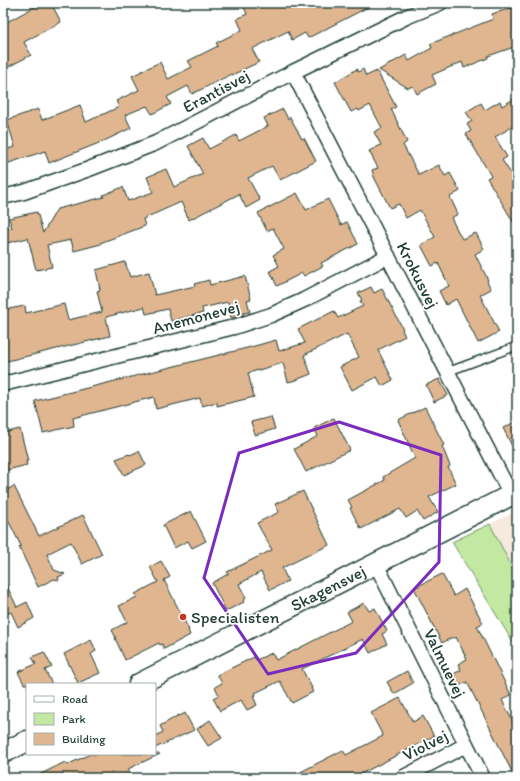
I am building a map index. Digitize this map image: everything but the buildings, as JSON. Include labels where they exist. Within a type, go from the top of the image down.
[{"type":"street","name":"Erantisvej","points":[[3,197],[24,192],[156,143],[293,72],[406,17],[440,3]]},
{"type":"street","name":"Krokusvej","points":[[293,72],[447,372],[514,494]]},
{"type":"street","name":"Anemonevej","points":[[3,384],[234,327],[271,315],[304,300],[388,256]]},
{"type":"street","name":"Skagensvej","points":[[141,683],[514,494]]},
{"type":"street","name":"Valmuevej","points":[[376,564],[483,778]]},
{"type":"street","points":[[3,753],[26,742]]},
{"type":"street","name":"Violvej","points":[[402,778],[466,745]]},
{"type":"lane","points":[[447,372],[517,346]]},
{"type":"highlighted area","points":[[339,422],[441,455],[439,562],[356,653],[268,674],[204,578],[239,453]]},
{"type":"shaded area","points":[[517,511],[517,577],[490,524]]},
{"type":"green space","points":[[490,524],[517,577],[517,649],[452,542]]},
{"type":"place","name":"Specialisten","points":[[183,617]]}]
